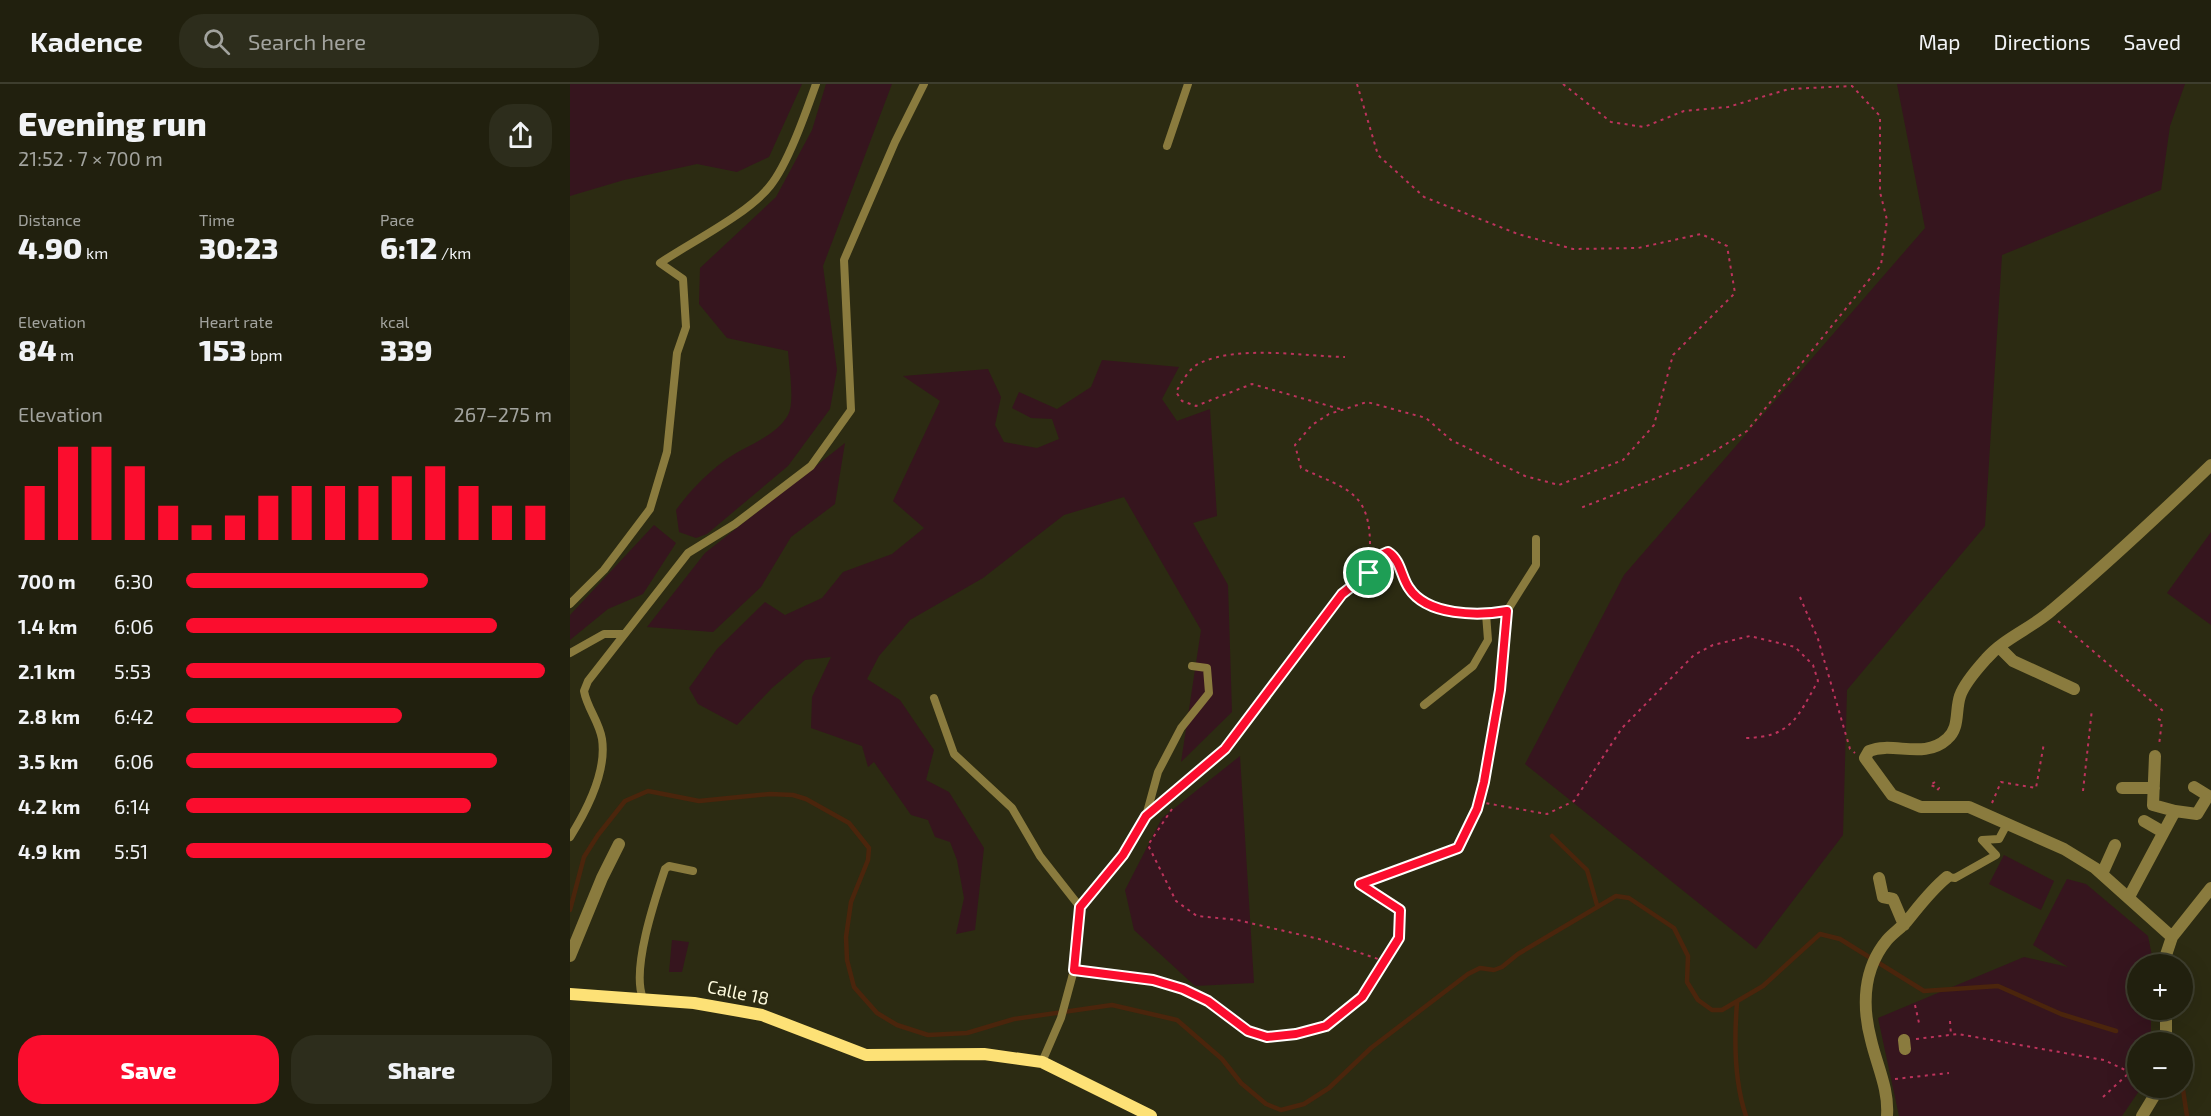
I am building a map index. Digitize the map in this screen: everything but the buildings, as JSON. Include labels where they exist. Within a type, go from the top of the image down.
[{"type":"street","points":[[2172,937],[2102,874],[2064,849],[1969,807],[1921,807],[1892,795],[1865,758],[1869,751],[1880,747],[1894,750],[1924,750],[1947,740],[1954,731],[1963,689],[1987,657],[2050,613],[2149,525],[2211,465]]},
{"type":"street","points":[[2000,648],[2013,661],[2074,689]]},
{"type":"street","points":[[2155,756],[2153,805],[2197,814],[2208,797],[2194,787]]},
{"type":"street","points":[[2122,788],[2154,788]]},
{"type":"street","points":[[2129,897],[2175,811]]},
{"type":"street","points":[[2144,821],[2163,832]]},
{"type":"street","points":[[570,956],[602,878],[619,844]]},
{"type":"street","points":[[2102,874],[2115,845]]},
{"type":"street","points":[[1887,1116],[1888,1099],[1865,1017],[1864,996],[1869,975],[1887,940],[1904,925],[1929,892],[1947,877]]},
{"type":"street","points":[[1879,878],[1883,897],[1893,899],[1904,925]]},
{"type":"street","points":[[2166,954],[2172,937],[2211,888]]},
{"type":"street","name":"Calle 18","points":[[570,994],[694,1003],[762,1015],[866,1055],[984,1054],[1042,1062],[1151,1116]]},
{"type":"street","points":[[2142,1116],[2153,1098]]},
{"type":"lane","points":[[570,604],[604,570],[650,509],[667,452],[677,353],[686,327],[686,300],[683,279],[660,263],[749,205],[771,186],[798,133],[816,84]]},
{"type":"lane","points":[[570,837],[599,777],[602,760],[602,740],[584,690],[595,670],[688,553],[735,524],[811,466],[851,410],[844,260],[895,142],[924,84]]},
{"type":"lane","points":[[1167,146],[1188,84]]},
{"type":"lane","points":[[1146,816],[1225,749],[1342,594],[1369,573],[1379,556],[1388,552],[1395,556],[1409,589],[1429,605],[1485,614],[1507,611],[1536,565],[1536,539]]},
{"type":"lane","points":[[1424,705],[1473,666],[1488,640],[1485,614]]},
{"type":"lane","points":[[570,654],[604,634],[624,634]]},
{"type":"lane","points":[[1042,1062],[1061,1018],[1074,970],[1080,907],[1123,855],[1146,816],[1158,772],[1181,728],[1209,693],[1207,668],[1192,666]]},
{"type":"lane","points":[[934,698],[954,754],[1012,808],[1040,856],[1080,907]]},
{"type":"lane","points":[[1947,877],[1955,878],[1996,855],[1982,840],[1999,838],[2007,824]]},
{"type":"lane","points":[[643,998],[639,987],[646,935],[665,869],[669,866],[693,871]]},
{"type":"path","points":[[1357,84],[1377,155],[1424,197],[1518,234],[1573,249],[1638,248],[1701,234],[1727,246],[1735,293],[1673,355],[1654,425],[1623,460],[1559,485],[1525,476],[1451,440],[1426,418],[1367,402],[1329,414],[1312,425],[1295,445],[1301,468],[1356,495],[1371,524],[1369,573]]},
{"type":"path","points":[[1563,84],[1611,122],[1644,127],[1684,111],[1728,107],[1789,88],[1852,86],[1880,116],[1880,192],[1887,220],[1881,265],[1747,431],[1697,462],[1578,509]]},
{"type":"path","points":[[1342,410],[1252,384],[1196,406],[1182,401],[1176,392],[1184,378],[1198,364],[1225,356],[1345,357]]},
{"type":"path","points":[[1800,597],[1818,639],[1850,749],[1865,758]]},
{"type":"path","points":[[1074,970],[1153,980],[1183,989],[1208,1001],[1248,1031],[1267,1037],[1296,1034],[1326,1026],[1362,997],[1399,938],[1400,910],[1360,884],[1458,848],[1479,802],[1498,700],[1507,611]]},
{"type":"path","points":[[2050,613],[2070,634],[2094,651],[2128,684],[2163,711]]},
{"type":"path","points":[[1479,802],[1547,814],[1574,801],[1623,728],[1694,655],[1731,639],[1750,636],[1795,647],[1813,665],[1818,681],[1789,727],[1768,737],[1746,738]]},
{"type":"path","points":[[2083,791],[2092,709]]},
{"type":"path","points":[[2155,756],[2162,725],[2158,719]]},
{"type":"path","points":[[1995,797],[2001,782],[2036,788],[2043,743]]},
{"type":"path","points":[[1173,809],[1148,845],[1176,901],[1197,916],[1237,920],[1319,939],[1384,961]]},
{"type":"path","points":[[1915,1005],[1919,1023]]},
{"type":"path","points":[[1950,1021],[1951,1035]]},
{"type":"path","points":[[1958,1034],[2104,1060],[2127,1071]]},
{"type":"path","points":[[1883,1081],[1949,1073]]},
{"type":"path","points":[[2103,1097],[2127,1075]]},
{"type":"shaded area","points":[[570,84],[802,84],[769,157],[737,172],[697,164],[624,180],[570,196]]},
{"type":"shaded area","points":[[826,84],[892,84],[823,266],[837,370],[830,409],[788,466],[707,534],[696,538],[679,532],[676,510],[717,466],[767,436],[782,423],[790,409],[791,393],[788,351],[727,338],[699,304],[700,268],[776,197],[812,130]]},
{"type":"shaded area","points":[[1897,84],[2185,84],[2170,126],[2161,190],[2002,255],[1985,526],[1847,690],[1843,835],[1756,949],[1525,764],[1624,575],[1925,228]]},
{"type":"shaded area","points":[[1102,360],[1179,367],[1162,399],[1177,421],[1210,409],[1217,516],[1193,523],[1228,585],[1232,712],[1181,762],[1201,630],[1124,497],[1064,515],[983,578],[910,620],[879,656],[867,679],[900,700],[934,750],[926,780],[949,792],[984,848],[975,930],[956,934],[964,898],[957,860],[950,842],[935,837],[928,820],[911,815],[874,762],[868,767],[862,746],[811,728],[812,697],[831,657],[805,660],[772,688],[737,725],[698,704],[689,688],[717,649],[765,602],[785,615],[822,598],[843,572],[892,554],[924,528],[893,501],[940,401],[903,376],[988,369],[1001,397],[995,425],[1004,442],[1037,448],[1059,439],[1052,419],[1031,418],[1012,408],[1019,392],[1057,409],[1091,387]]},
{"type":"shaded area","points":[[845,443],[835,504],[791,537],[761,587],[713,632],[647,627],[705,553]]},
{"type":"shaded area","points":[[654,525],[676,543],[643,594],[608,609],[570,640],[570,615]]},
{"type":"shaded area","points":[[2211,532],[2211,625],[2167,593]]},
{"type":"shaded area","points":[[1240,756],[1254,983],[1195,986],[1134,930],[1125,890],[1162,818]]},
{"type":"shaded area","points":[[2004,855],[2054,881],[2041,910],[1989,884]]},
{"type":"shaded area","points":[[2067,879],[2086,884],[2148,936],[2152,954],[2127,954],[2127,1020],[2151,1020],[2151,1032],[2127,1032],[2127,1098],[2134,1098],[2122,1116],[1899,1116],[1878,1018],[2024,957],[2068,967],[2033,945]]},
{"type":"shaded area","points":[[672,940],[689,942],[682,972],[669,972]]},
{"type":"waterway","points":[[570,910],[584,857],[625,801],[648,791],[699,801],[770,794],[793,795],[806,799],[849,823],[869,848],[868,860],[851,902],[846,937],[847,960],[854,987],[877,1013],[897,1025],[928,1035],[967,1033],[1014,1019],[1112,1005],[1177,1020],[1222,1059],[1241,1083],[1266,1104],[1281,1110],[1304,1104],[1329,1088],[1371,1048],[1468,974],[1480,968],[1494,970],[1502,967],[1518,954],[1616,896],[1629,898],[1674,928],[1688,956],[1687,982],[1698,1000],[1712,1010],[1722,1010],[1763,986],[1820,934],[1840,939],[1924,991],[1998,986],[2061,1014],[2116,1031]]},
{"type":"waterway","points":[[1552,836],[1587,870],[1597,905]]},
{"type":"waterway","points":[[1737,1003],[1736,1060],[1739,1089],[1746,1116]]},
{"type":"waterway","points":[[2184,1098],[2187,1116]]},
{"type":"route","points":[[1388,552],[1395,556],[1409,589],[1429,605],[1485,614],[1507,611],[1500,690],[1484,782],[1477,809],[1458,848],[1360,884],[1400,910],[1399,938],[1362,997],[1326,1026],[1296,1034],[1267,1037],[1248,1031],[1208,1001],[1183,989],[1153,980],[1074,970],[1080,907],[1123,855],[1146,816],[1225,749],[1342,594],[1369,573],[1379,556],[1388,552]]}]
